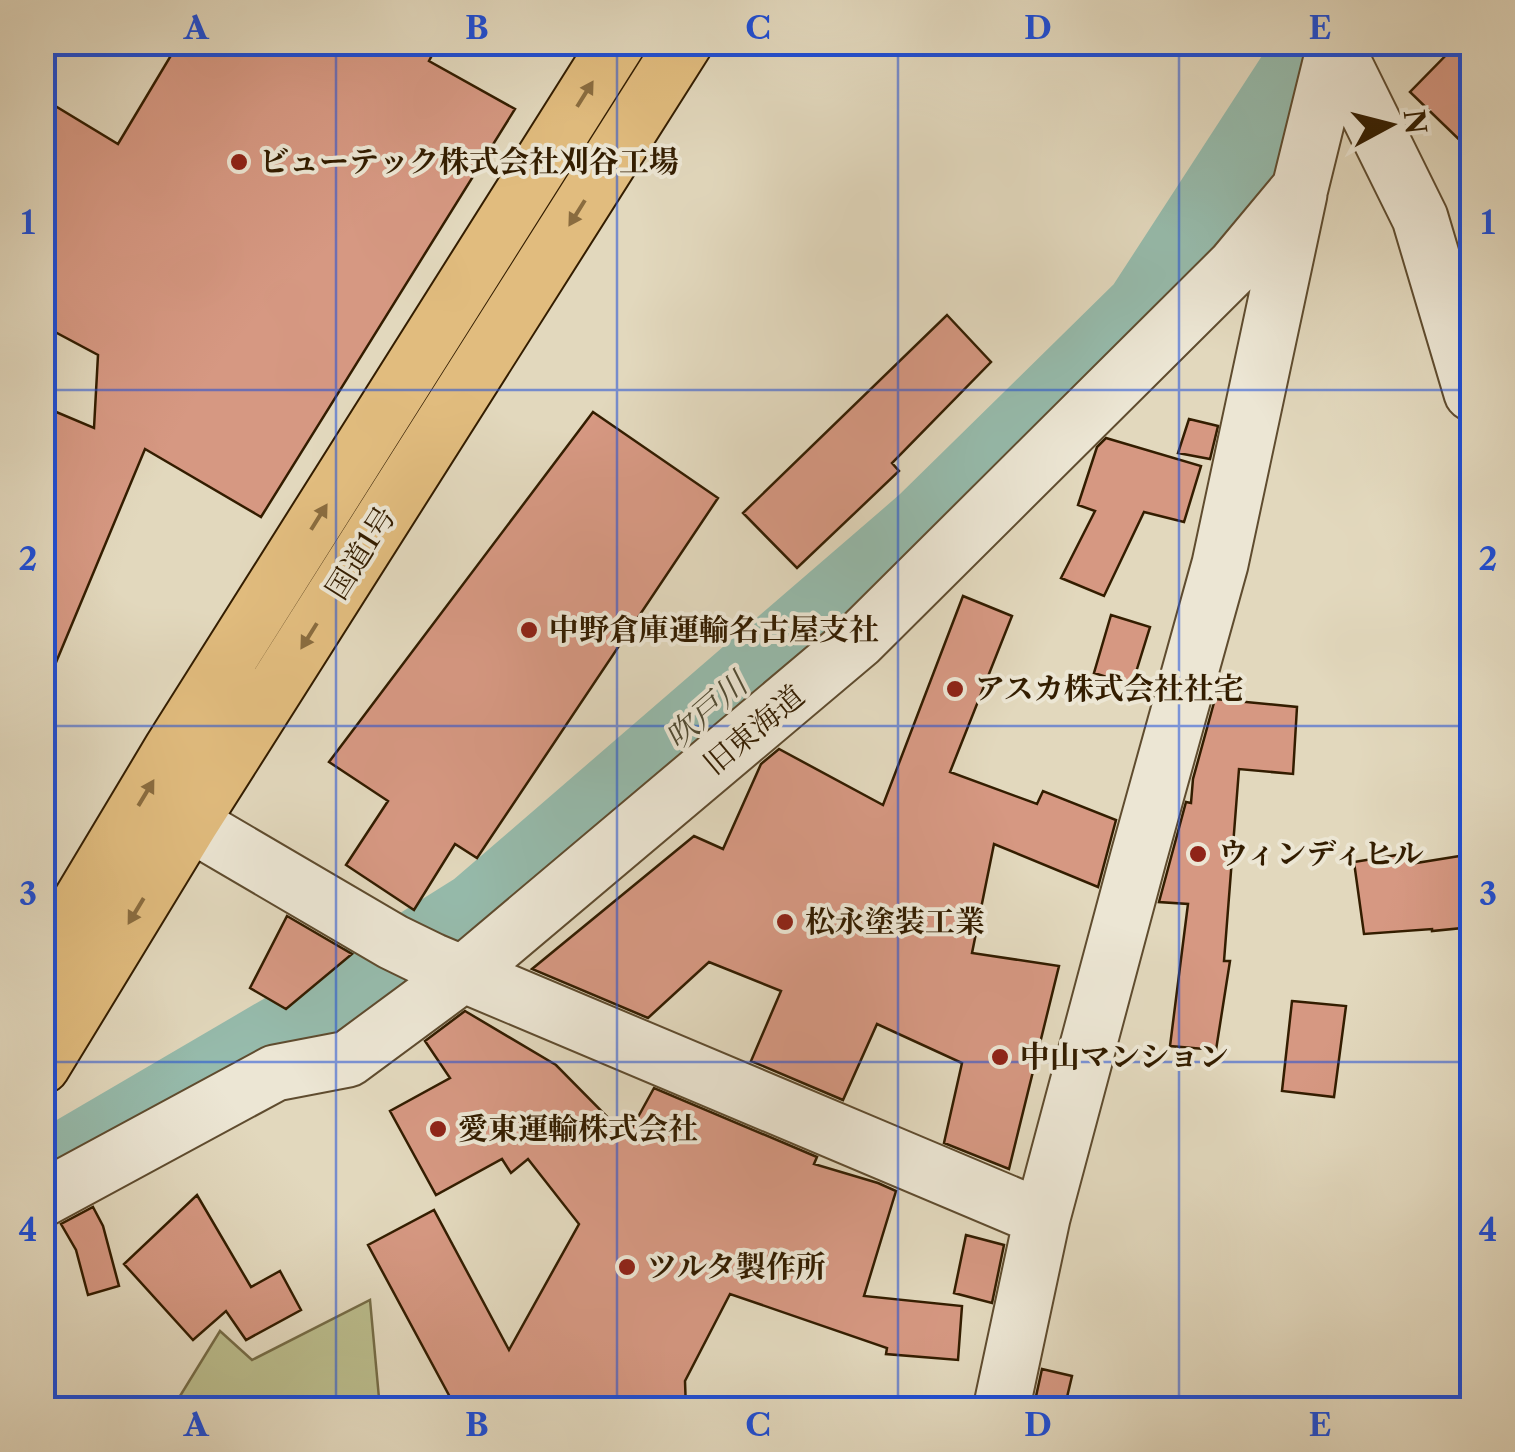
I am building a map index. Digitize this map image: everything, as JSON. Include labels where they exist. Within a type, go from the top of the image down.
[{"type":"highway","name":"国道1号","points":[[42,966],[172,749],[618,42]]},
{"type":"highway","name":"国道1号","points":[[42,1066],[190,823],[685,42]]},
{"type":"street","points":[[1335,44],[1420,218],[1472,392]]},
{"type":"street","name":"旧東海道","points":[[42,1199],[276,1074],[348,1059],[429,959],[858,641],[1235,266],[1300,188],[1335,44]]},
{"type":"street","points":[[1000,1410],[1042,1218],[1220,564],[1300,188]]},
{"type":"street","points":[[190,823],[429,959],[1042,1218]]},
{"type":"green space","points":[[370,1300],[380,1409],[172,1409],[220,1331],[252,1360]]},
{"type":"building","points":[[179,42],[439,42],[429,61],[515,109],[261,517],[145,449],[42,696],[42,406],[94,428],[98,355],[42,325],[42,98],[118,144]]},
{"type":"building","points":[[1459,42],[1472,42],[1472,152],[1410,92]]},
{"type":"building","points":[[947,315],[991,362],[892,463],[899,471],[797,568],[743,513]]},
{"type":"building","name":"中野倉庫運輸名古屋支社","points":[[593,412],[718,498],[477,858],[455,844],[414,910],[346,865],[388,801],[329,762]]},
{"type":"building","points":[[1189,419],[1218,426],[1210,459],[1178,453]]},
{"type":"building","points":[[1106,438],[1201,466],[1184,522],[1144,512],[1104,596],[1061,578],[1095,511],[1078,505],[1097,447]]},
{"type":"building","points":[[963,596],[1012,616],[950,772],[1037,804],[1043,791],[1116,820],[1098,887],[994,844],[972,953],[1059,966],[1009,1169],[944,1143],[962,1063],[877,1024],[843,1100],[751,1061],[781,991],[709,962],[648,1018],[532,969],[694,836],[723,849],[761,764],[779,749],[883,805]]},
{"type":"building","points":[[1111,615],[1150,627],[1132,685],[1094,673]]},
{"type":"building","points":[[1215,699],[1297,707],[1293,774],[1239,769],[1224,961],[1230,961],[1216,1050],[1170,1046],[1188,904],[1159,902],[1186,802],[1191,803],[1193,779]]},
{"type":"building","points":[[1409,853],[1410,864],[1472,854],[1472,927],[1364,934],[1354,862]]},
{"type":"building","points":[[287,916],[352,954],[286,1009],[250,988]]},
{"type":"building","points":[[1292,1001],[1346,1006],[1334,1097],[1282,1091]]},
{"type":"building","points":[[465,1011],[556,1065],[627,1137],[654,1088],[817,1157],[814,1164],[896,1191],[864,1296],[962,1306],[958,1360],[886,1354],[887,1348],[730,1294],[685,1381],[686,1410],[457,1410],[368,1245],[434,1210],[509,1350],[579,1224],[528,1159],[511,1173],[502,1159],[436,1195],[390,1111],[450,1078],[425,1041]]},
{"type":"building","points":[[197,1195],[251,1287],[280,1271],[301,1310],[246,1340],[226,1311],[193,1340],[124,1264]]},
{"type":"building","points":[[93,1207],[103,1226],[119,1286],[88,1295],[76,1250],[61,1224]]},
{"type":"building","points":[[966,1235],[1004,1245],[992,1303],[954,1293]]},
{"type":"building","points":[[1042,1369],[1072,1376],[1064,1410],[1033,1410]]},
{"type":"waterway","name":"吹戸川","points":[[47,1169],[283,1031],[477,909],[924,523],[1143,308],[1293,77]]},
{"type":"place","name":"ビューテック株式会社刈谷工場","points":[[239,162]]},
{"type":"place","name":"中野倉庫運輸名古屋支社","points":[[529,630]]},
{"type":"place","name":"アスカ株式会社社宅","points":[[955,689]]},
{"type":"place","name":"ウィンディヒル","points":[[1198,854]]},
{"type":"place","name":"松永塗装工業","points":[[785,922]]},
{"type":"place","name":"中山マンション","points":[[1000,1057]]},
{"type":"place","name":"愛東運輸株式会社","points":[[438,1129]]},
{"type":"place","name":"ツルタ製作所","points":[[627,1267]]}]
